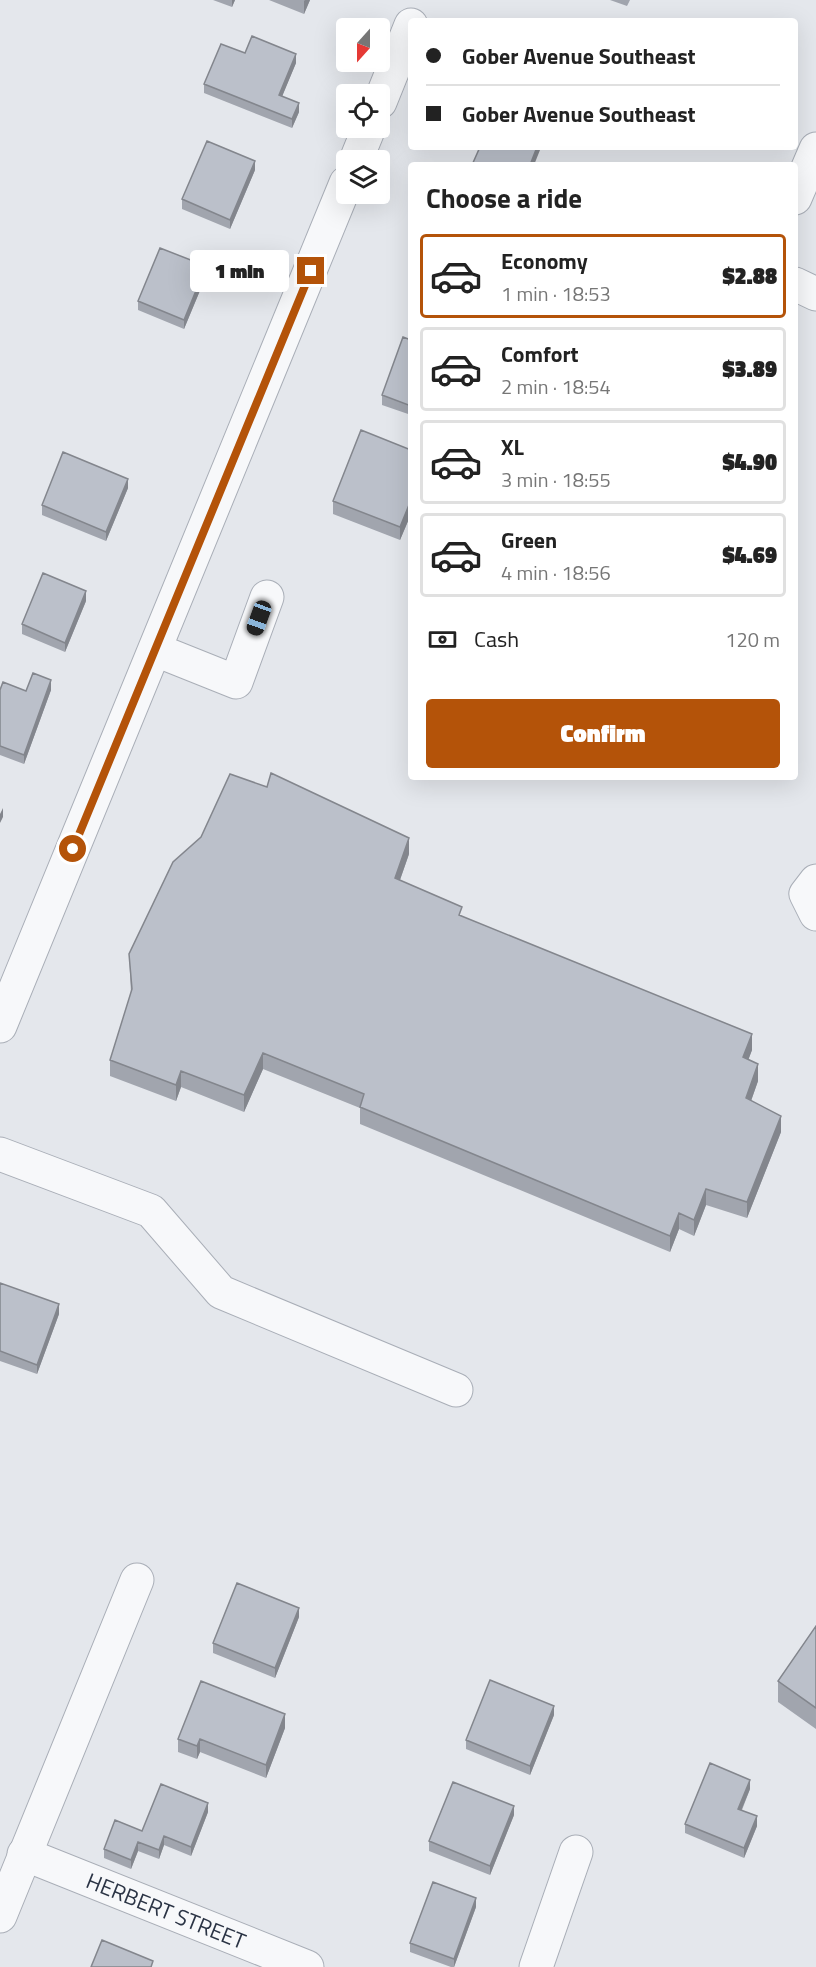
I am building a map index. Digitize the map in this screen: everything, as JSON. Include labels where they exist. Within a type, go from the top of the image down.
[{"type":"street","points":[[414,18],[421,0]]},
{"type":"street","points":[[387,84],[408,33]]},
{"type":"street","points":[[798,191],[816,149]]},
{"type":"street","points":[[0,1026],[337,204]]},
{"type":"street","points":[[798,285],[816,294]]},
{"type":"street","points":[[156,650],[236,682],[267,597]]},
{"type":"street","points":[[816,881],[806,894],[816,914]]},
{"type":"street","points":[[0,1154],[151,1211],[222,1292],[456,1389]]},
{"type":"street","points":[[0,1916],[137,1580]]},
{"type":"street","points":[[536,1967],[576,1852]]},
{"type":"street","name":"HERBERT STREET","points":[[24,1854],[307,1967]]},
{"type":"building","points":[[252,36],[296,54],[279,95],[299,103],[292,119],[204,84],[221,44],[245,53]]},
{"type":"building","points":[[207,141],[255,161],[230,220],[182,199]]},
{"type":"building","points":[[479,150],[536,150],[531,162],[473,162]]},
{"type":"building","points":[[160,248],[206,266],[184,320],[138,301]]},
{"type":"building","points":[[403,337],[408,339],[408,405],[382,395]]},
{"type":"building","points":[[361,430],[408,449],[408,507],[400,527],[333,501]]},
{"type":"building","points":[[63,452],[128,479],[106,532],[42,505]]},
{"type":"building","points":[[43,573],[86,591],[65,643],[22,624]]},
{"type":"building","points":[[33,673],[51,680],[24,755],[0,746],[0,690],[3,682],[26,691]]},
{"type":"building","points":[[271,773],[409,838],[395,878],[462,907],[459,915],[752,1034],[743,1057],[758,1064],[746,1098],[781,1116],[747,1202],[706,1189],[694,1220],[679,1213],[670,1236],[360,1107],[364,1094],[263,1053],[244,1095],[181,1071],[176,1085],[110,1060],[132,989],[129,954],[173,862],[201,837],[230,774],[267,787]]},
{"type":"building","points":[[0,1283],[59,1304],[37,1365],[0,1351]]},
{"type":"building","points":[[237,1583],[299,1608],[275,1668],[213,1643]]},
{"type":"building","points":[[816,1626],[816,1708],[778,1681]]},
{"type":"building","points":[[490,1680],[554,1706],[530,1766],[466,1740]]},
{"type":"building","points":[[201,1681],[285,1714],[266,1765],[200,1739],[197,1746],[178,1739]]},
{"type":"building","points":[[710,1763],[750,1780],[738,1809],[757,1816],[744,1848],[685,1824]]},
{"type":"building","points":[[453,1782],[514,1806],[490,1866],[429,1841]]},
{"type":"building","points":[[161,1784],[208,1803],[191,1847],[164,1836],[159,1850],[138,1842],[131,1860],[104,1849],[115,1820],[142,1831]]},
{"type":"building","points":[[433,1882],[476,1898],[454,1959],[410,1943]]},
{"type":"building","points":[[102,1940],[153,1961],[151,1967],[91,1967]]},
{"type":"route","points":[[73,849],[311,271]]}]
